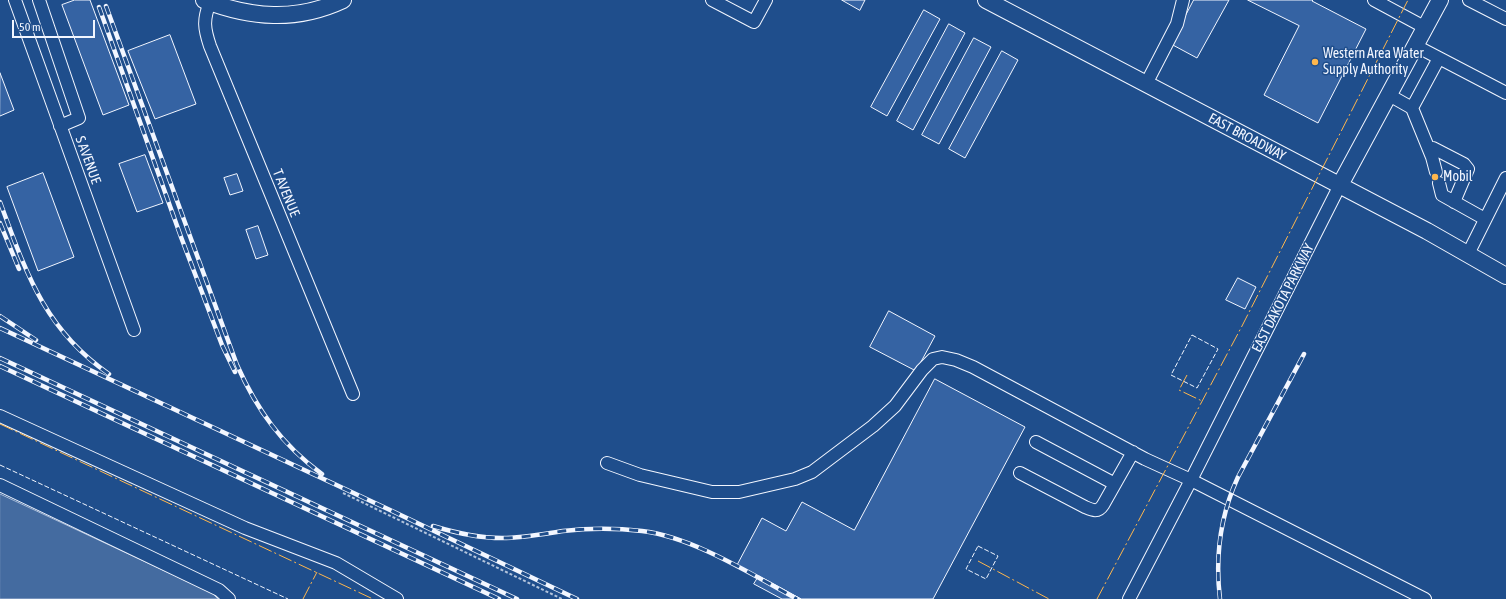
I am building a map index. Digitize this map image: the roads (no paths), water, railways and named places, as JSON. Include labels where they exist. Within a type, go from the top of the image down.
[{"type":"main road","points":[[207,1],[229,9],[247,13],[282,16],[299,14],[343,0]]},
{"type":"main road","name":"EAST BROADWAY","points":[[988,0],[1427,231],[1506,276]]},
{"type":"main road","name":"EAST DAKOTA PARKWAY","points":[[1340,185],[1440,0]]},
{"type":"street","name":"S AVENUE","points":[[15,0],[134,330]]},
{"type":"street","points":[[39,0],[79,118],[60,126]]},
{"type":"street","points":[[712,0],[754,22],[766,0]]},
{"type":"street","points":[[1146,84],[1176,24],[1183,0]]},
{"type":"street","points":[[1374,0],[1394,4],[1426,28]]},
{"type":"street","points":[[1469,0],[1506,19]]},
{"type":"street","name":"T AVENUE","points":[[207,1],[204,26],[210,46],[353,394]]},
{"type":"street","points":[[1416,46],[1506,93]]},
{"type":"street","points":[[1412,108],[1439,58]]},
{"type":"street","points":[[1389,95],[1412,108],[1429,149],[1442,195],[1485,219]]},
{"type":"street","points":[[1429,149],[1433,148],[1464,164],[1468,169],[1454,202]]},
{"type":"street","points":[[1468,254],[1506,178]]},
{"type":"street","name":"EAST DAKOTA PARKWAY","points":[[1129,599],[1191,480],[1340,185]]},
{"type":"street","points":[[607,463],[640,474],[712,492],[739,492],[795,479],[812,472],[873,426],[895,406],[922,370],[933,359],[942,357],[956,360],[973,367],[1133,452],[1425,599]]},
{"type":"street","points":[[0,416],[245,528],[336,562],[397,599]]},
{"type":"street","points":[[1036,442],[1115,484]]},
{"type":"street","points":[[1020,473],[1093,511],[1101,509],[1133,452]]},
{"type":"street","points":[[0,485],[219,590],[229,599]]},
{"type":"water","points":[[0,494],[212,593],[218,599],[0,599]]},
{"type":"railway","points":[[106,6],[237,365],[253,397],[272,426],[295,451],[322,474]]},
{"type":"railway","points":[[99,7],[181,237],[222,345],[235,372]]},
{"type":"railway","points":[[0,202],[29,275],[53,318],[68,338],[87,357],[109,374]]},
{"type":"railway","points":[[0,223],[19,269]]},
{"type":"railway","points":[[0,316],[36,340]]},
{"type":"railway","points":[[0,328],[577,599]]},
{"type":"railway","points":[[1220,599],[1218,568],[1220,537],[1232,492],[1238,477],[1304,354]]},
{"type":"railway","points":[[0,358],[517,599]]},
{"type":"railway","points":[[0,366],[499,599]]},
{"type":"railway","points":[[433,526],[468,535],[493,538],[532,536],[563,531],[593,529],[642,531],[681,541],[701,549],[741,568],[797,599]]},
{"type":"place","name":"Western Area Water Supply Authority","points":[[1315,62]]},
{"type":"place","name":"Mobil","points":[[1435,177]]}]
